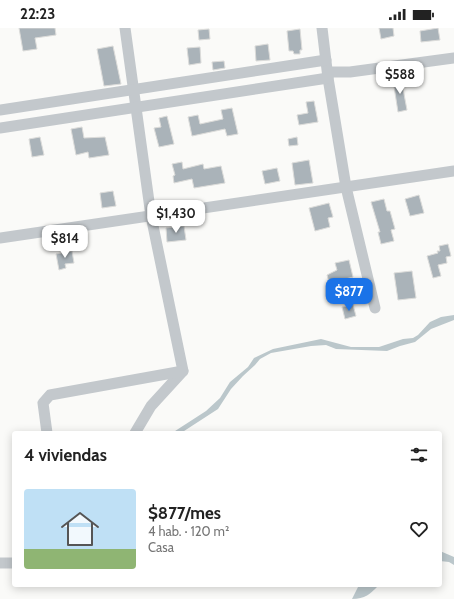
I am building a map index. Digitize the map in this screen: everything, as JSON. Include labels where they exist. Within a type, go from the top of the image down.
[{"type":"street","points":[[125,28],[152,216],[183,371]]},
{"type":"street","points":[[322,28],[346,187],[375,308]]},
{"type":"street","points":[[0,128],[328,75],[454,58]]},
{"type":"street","points":[[0,110],[326,60]]},
{"type":"street","points":[[0,238],[454,171]]},
{"type":"street","points":[[47,431],[43,403],[50,395],[183,371]]},
{"type":"street","points":[[136,431],[151,406],[183,371]]},
{"type":"street","points":[[0,563],[12,564]]},
{"type":"shaded area","points":[[454,315],[454,320],[431,329],[415,342],[387,351],[336,349],[326,345],[271,353],[260,359],[243,376],[231,389],[218,409],[184,431],[175,431],[206,411],[220,398],[230,382],[248,367],[254,358],[273,349],[321,339],[351,347],[379,347],[403,339],[413,338],[418,335],[430,322],[441,317]]},
{"type":"shaded area","points":[[442,552],[454,557],[454,565],[449,562],[442,561]]},
{"type":"shaded area","points":[[358,587],[377,587],[367,595],[352,599]]},
{"type":"building","points":[[19,28],[55,28],[56,35],[35,38],[37,49],[23,51]]},
{"type":"building","points":[[379,28],[393,28],[394,36],[381,39]]},
{"type":"building","points":[[438,28],[440,40],[421,42],[420,31]]},
{"type":"building","points":[[209,29],[210,39],[199,40],[198,30]]},
{"type":"building","points":[[300,29],[302,50],[300,50],[300,54],[294,54],[293,51],[289,51],[287,31]]},
{"type":"building","points":[[268,44],[270,60],[256,61],[255,46]]},
{"type":"building","points":[[113,46],[121,84],[104,86],[97,49]]},
{"type":"building","points":[[200,47],[201,63],[189,65],[187,48]]},
{"type":"building","points":[[224,61],[225,68],[213,70],[212,62]]},
{"type":"building","points":[[401,78],[407,110],[398,112],[393,80]]},
{"type":"building","points":[[314,101],[318,122],[299,125],[297,115],[308,113],[306,102]]},
{"type":"building","points":[[232,108],[238,134],[227,136],[225,129],[192,136],[188,117],[198,115],[200,124],[223,119],[221,110]]},
{"type":"building","points":[[167,116],[174,144],[159,147],[154,128],[161,127],[159,118]]},
{"type":"building","points":[[82,127],[84,138],[105,137],[109,155],[89,158],[88,152],[76,155],[71,129]]},
{"type":"building","points":[[40,137],[44,155],[32,157],[29,139]]},
{"type":"building","points":[[297,137],[298,145],[289,146],[288,139]]},
{"type":"building","points":[[309,160],[313,183],[295,185],[292,163]]},
{"type":"building","points":[[182,162],[183,169],[203,164],[204,169],[221,166],[225,183],[194,188],[192,179],[174,183],[173,176],[175,175],[172,164]]},
{"type":"building","points":[[277,168],[280,181],[265,184],[262,171]]},
{"type":"building","points":[[113,191],[116,206],[102,208],[100,193]]},
{"type":"building","points":[[419,195],[424,213],[410,216],[405,199]]},
{"type":"building","points":[[384,199],[387,211],[390,211],[395,229],[391,230],[394,241],[381,244],[378,232],[380,232],[371,202]]},
{"type":"building","points":[[329,203],[333,217],[328,218],[330,227],[315,231],[309,208]]},
{"type":"building","points":[[184,226],[186,240],[167,242],[166,228]]},
{"type":"building","points":[[448,244],[451,256],[446,257],[447,263],[438,265],[441,276],[433,278],[427,256],[438,253],[437,251],[440,251],[439,246]]},
{"type":"building","points":[[72,251],[74,263],[65,264],[66,268],[59,270],[56,254]]},
{"type":"building","points":[[349,260],[353,277],[337,281],[339,288],[331,290],[327,275],[337,270],[335,263]]},
{"type":"building","points":[[412,271],[416,298],[398,300],[394,273]]},
{"type":"building","points":[[353,305],[356,316],[345,319],[342,307]]}]
